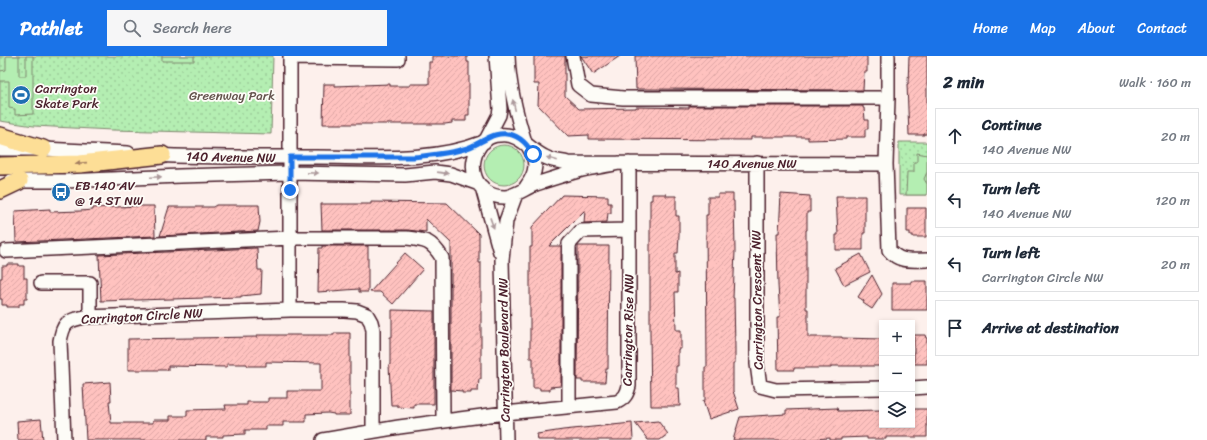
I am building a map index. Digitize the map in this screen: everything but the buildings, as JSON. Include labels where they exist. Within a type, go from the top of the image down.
[{"type":"main road","points":[[0,136],[43,149]]},
{"type":"main road","points":[[0,166],[80,164],[162,155]]},
{"type":"main road","points":[[0,190],[19,181]]},
{"type":"street","points":[[290,310],[290,57],[398,59],[398,56]]},
{"type":"street","points":[[480,186],[474,176],[472,164],[476,152],[485,141],[499,115],[500,109],[496,56]]},
{"type":"street","points":[[508,56],[510,88],[526,143],[533,154],[535,166],[533,178],[521,191]]},
{"type":"street","points":[[573,56],[578,85],[591,95],[622,98],[888,98]]},
{"type":"street","points":[[888,56],[886,164],[889,250],[895,257],[902,259],[927,260]]},
{"type":"street","name":"140 Avenue NW","points":[[0,149],[43,149],[162,155],[413,157],[454,152],[485,141],[496,135],[506,134],[516,136],[543,156],[554,161],[580,163],[886,164]]},
{"type":"street","name":"140 Avenue NW","points":[[0,181],[66,181],[290,173],[405,175],[434,172],[450,174],[480,186],[495,195],[506,197],[584,170],[624,163]]},
{"type":"street","name":"Carrington Rise NW","points":[[505,413],[618,402],[627,394],[629,386],[629,230],[624,163]]},
{"type":"street","name":"Carrington Crescent NW","points":[[756,163],[756,364],[760,386],[776,390],[879,388]]},
{"type":"street","name":"Carrington Boulevard NW","points":[[480,186],[502,260]]},
{"type":"street","name":"Carrington Boulevard NW","points":[[506,440],[502,260],[506,221],[510,207],[521,191]]},
{"type":"street","points":[[569,406],[569,244],[581,231],[629,230]]},
{"type":"street","points":[[6,251],[290,238],[407,238],[426,240],[436,248],[442,258],[443,421]]},
{"type":"street","points":[[41,283],[90,283],[90,317]]},
{"type":"street","name":"Carrington Circle NW","points":[[64,440],[60,341],[63,327],[67,322],[90,317],[290,310],[344,310],[357,311],[367,315],[373,330],[373,432]]},
{"type":"street","points":[[915,388],[927,387]]},
{"type":"street","points":[[323,440],[505,413]]},
{"type":"green space","name":"Greenway Park","points":[[0,56],[273,56],[271,134],[112,130],[34,126],[0,121]]},
{"type":"green space","name":"Carrington Skate Park","points":[[6,56],[19,56],[19,76],[26,76],[26,56],[33,56],[33,114],[15,115],[15,109],[9,108],[9,81],[0,81],[0,71],[6,70]]},
{"type":"green space","points":[[162,56],[194,56],[194,61],[162,61]]},
{"type":"green space","points":[[899,142],[927,142],[927,195],[899,195]]},
{"type":"green space","points":[[504,145],[518,151],[524,165],[518,179],[504,185],[490,179],[484,165],[490,151]]},
{"type":"green space","points":[[917,153],[927,155],[927,172],[924,179],[927,184],[927,195],[906,195],[907,172],[914,172],[914,162],[917,162]]},
{"type":"place","name":"Carrington Skate Park","points":[[21,95]]},
{"type":"place","name":"EB 140 AV @ 14 ST NW","points":[[61,192]]},
{"type":"route","points":[[290,190],[290,157],[413,157],[433,155],[454,152],[484,142],[496,135],[506,134],[516,136],[525,142],[533,154]]}]
